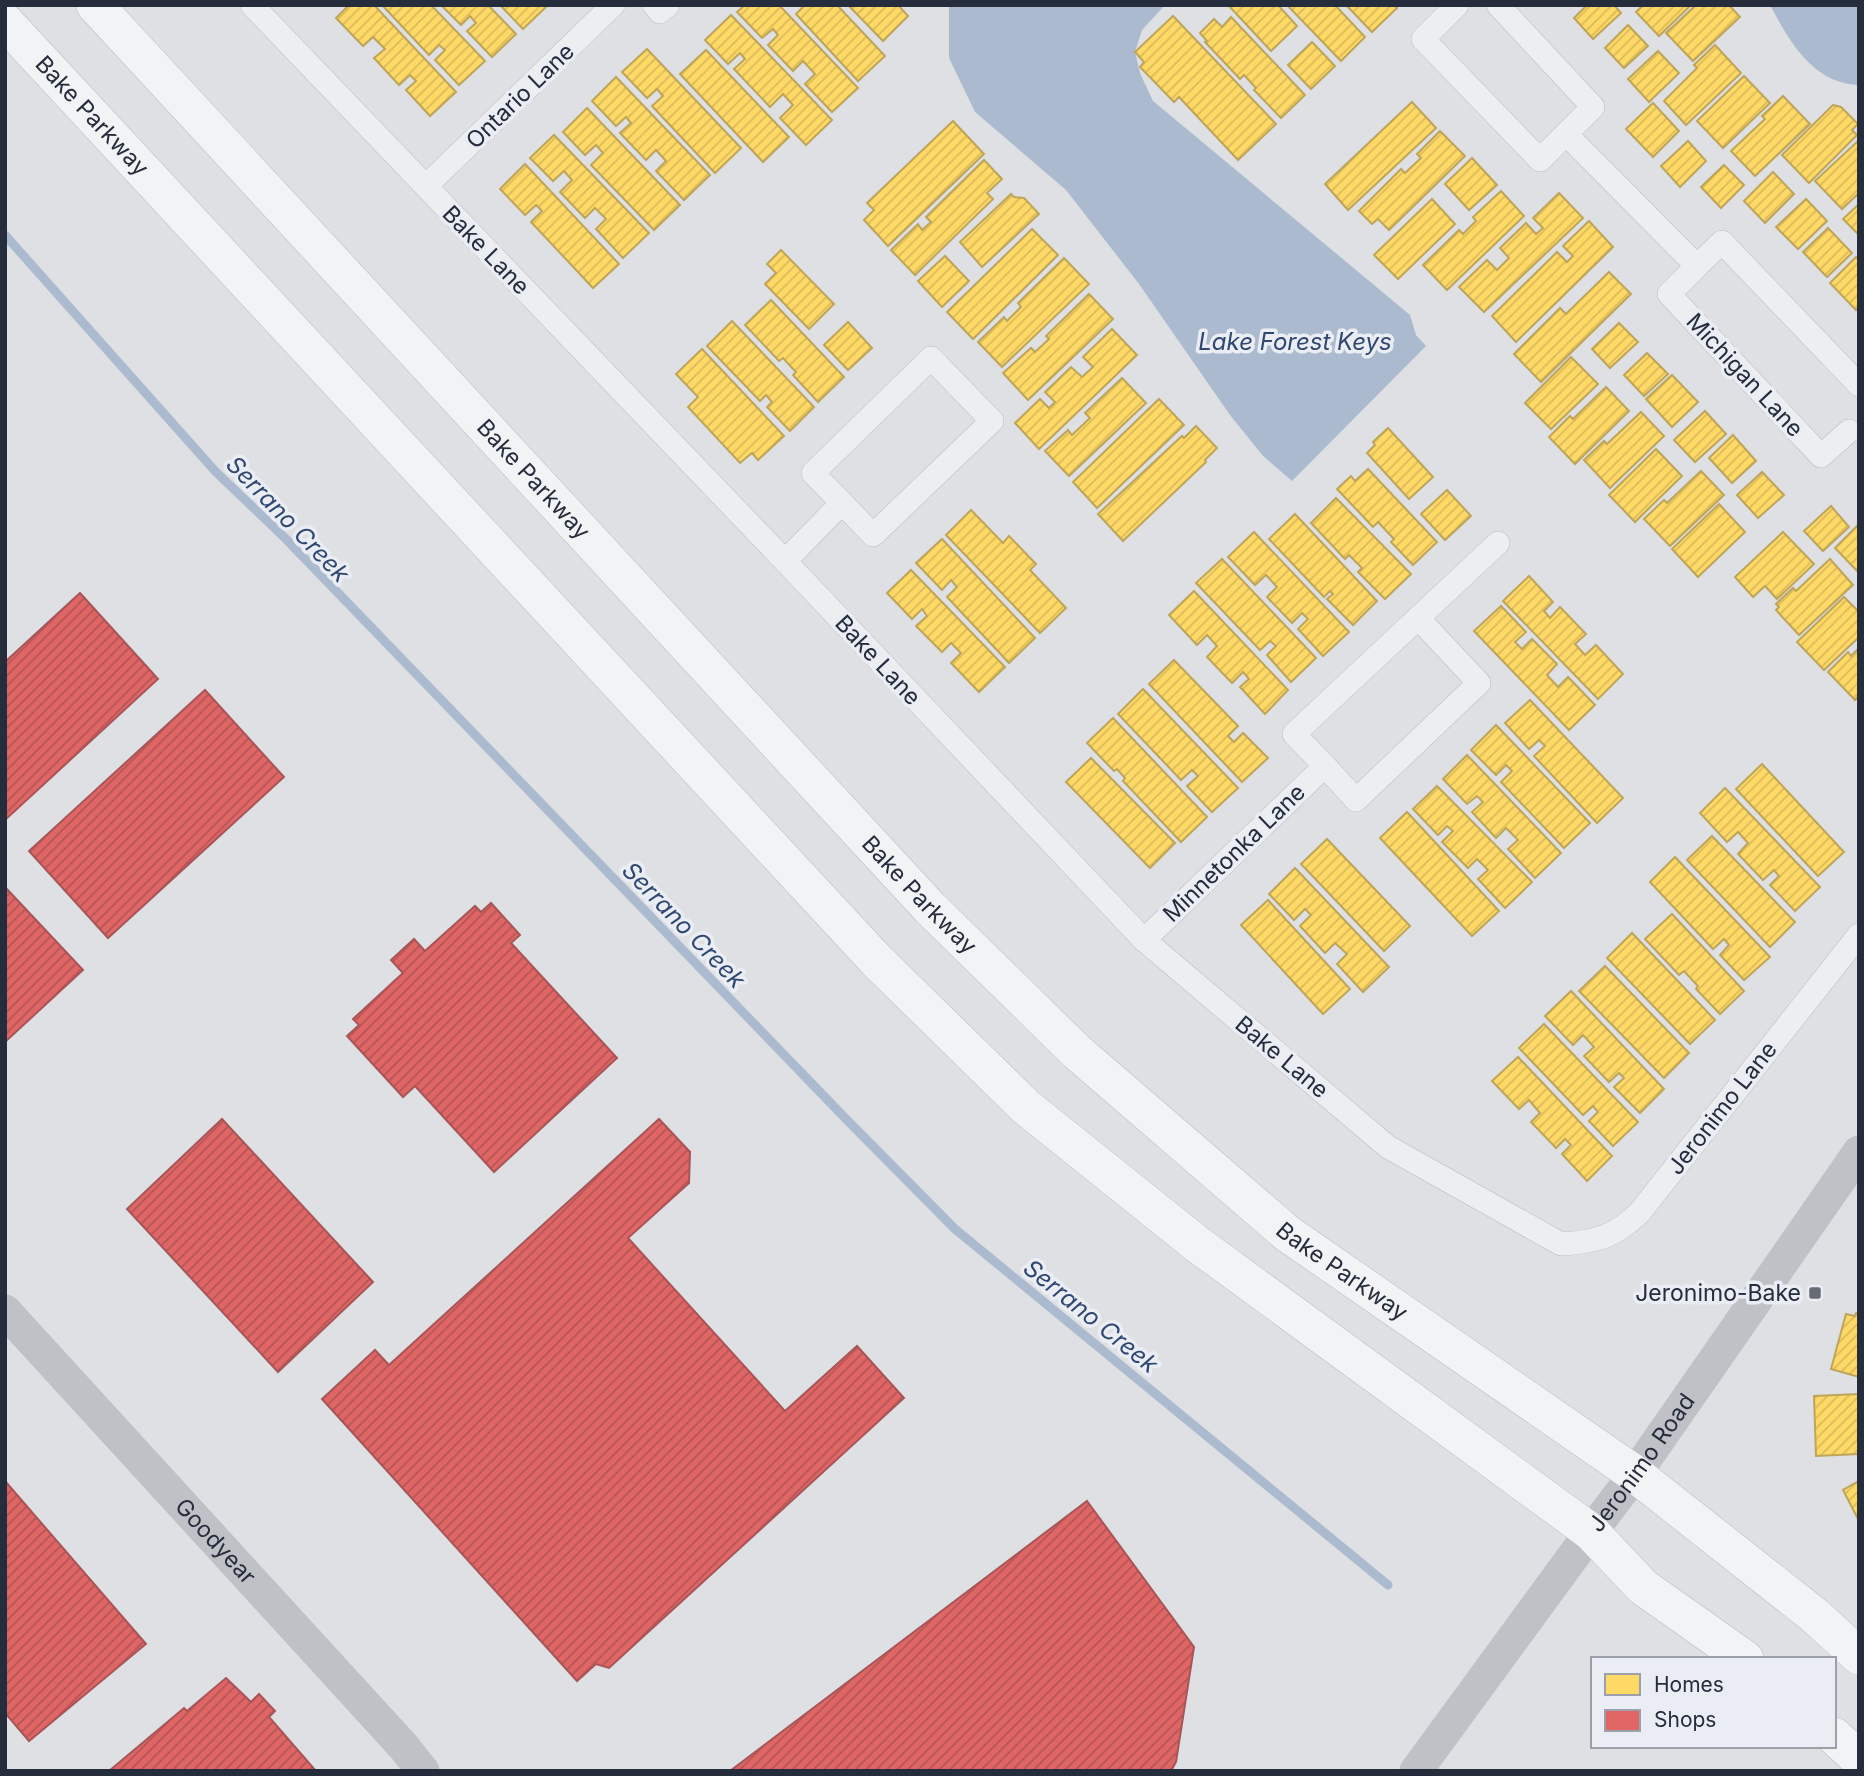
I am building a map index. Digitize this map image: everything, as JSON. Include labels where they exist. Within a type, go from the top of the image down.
[{"type":"main road","name":"Bake Parkway","points":[[95,5],[930,908],[1077,1052],[1287,1234],[1635,1474],[1814,1615],[1859,1656]]},
{"type":"main road","name":"Bake Parkway","points":[[5,22],[858,941],[1026,1107],[1197,1244],[1591,1532],[1643,1587],[1742,1657]]},
{"type":"main road","name":"Jeronimo Road","points":[[1416,1771],[1635,1474],[1859,1152]]},
{"type":"main road","name":"Goodyear","points":[[5,1311],[423,1771]]},
{"type":"main road","points":[[1836,1739],[1859,1759]]},
{"type":"street","name":"Bake Lane","points":[[252,5],[1144,940],[1388,1147],[1561,1244]]},
{"type":"street","name":"Ontario Lane","points":[[426,186],[613,5]]},
{"type":"street","points":[[654,5],[660,12],[668,5]]},
{"type":"street","points":[[1457,5],[1423,39],[1540,160],[1592,107],[1498,5]]},
{"type":"street","points":[[1566,134],[1698,266]]},
{"type":"street","name":"Michigan Lane","points":[[1855,431],[1821,456],[1669,294],[1722,242],[1859,385]]},
{"type":"street","points":[[931,358],[992,421],[873,535],[842,503],[813,473],[931,358]]},
{"type":"street","points":[[785,561],[842,503]]},
{"type":"street","points":[[1418,618],[1498,543]]},
{"type":"street","name":"Minnetonka Lane","points":[[1418,618],[1479,683],[1356,800],[1325,766],[1294,734],[1418,618]]},
{"type":"street","name":"Minnetonka Lane","points":[[1144,940],[1325,766]]},
{"type":"street","name":"Jeronimo Lane","points":[[1561,1244],[1589,1242],[1612,1233],[1625,1227],[1640,1212],[1859,935]]},
{"type":"water","name":"Lake Forest Keys","points":[[949,5],[1165,5],[1142,30],[1135,52],[1140,73],[1153,101],[1410,315],[1416,335],[1426,346],[1292,481],[1263,456],[1230,415],[1139,284],[1066,190],[975,112],[949,58]]},
{"type":"water","points":[[1770,5],[1859,5],[1859,85],[1843,83],[1816,69],[1794,46]]},
{"type":"building: Homes","points":[[349,5],[374,5],[456,92],[430,116],[406,90],[416,81],[410,75],[399,85],[374,58],[385,49],[373,37],[363,46],[336,18]]},
{"type":"building: Homes","points":[[382,5],[431,5],[485,61],[459,85],[435,60],[445,50],[439,45],[429,55]]},
{"type":"building: Homes","points":[[441,5],[488,5],[516,34],[492,57],[467,31],[476,23],[470,16],[461,25]]},
{"type":"building: Homes","points":[[500,5],[548,5],[523,29]]},
{"type":"building: Homes","points":[[745,5],[779,5],[858,88],[832,112],[805,84],[815,74],[803,61],[793,71],[768,45],[778,35],[773,29],[762,38],[737,12]]},
{"type":"building: Homes","points":[[805,5],[837,5],[885,56],[858,81],[796,14]]},
{"type":"building: Homes","points":[[848,5],[898,5],[908,16],[883,41]]},
{"type":"building: Homes","points":[[1228,5],[1278,5],[1297,26],[1271,51]]},
{"type":"building: Homes","points":[[1287,5],[1335,5],[1365,37],[1341,61]]},
{"type":"building: Homes","points":[[1346,5],[1394,5],[1397,8],[1372,32]]},
{"type":"building: Homes","points":[[1587,5],[1614,5],[1621,13],[1593,39],[1574,18]]},
{"type":"building: Homes","points":[[1643,5],[1691,5],[1659,36],[1636,12]]},
{"type":"building: Homes","points":[[1696,5],[1729,5],[1740,17],[1693,61],[1666,33]]},
{"type":"building: Homes","points":[[731,15],[832,120],[806,145],[780,118],[793,105],[783,94],[770,107],[734,69],[745,59],[740,53],[728,64],[705,40]]},
{"type":"building: Homes","points":[[1173,16],[1276,124],[1238,160],[1179,97],[1174,102],[1140,67],[1144,62],[1135,52]]},
{"type":"building: Homes","points":[[1231,17],[1305,95],[1281,118],[1254,90],[1256,88],[1244,75],[1240,79],[1205,42],[1207,41],[1200,33],[1214,19],[1222,27]]},
{"type":"building: Homes","points":[[1628,25],[1648,46],[1624,68],[1605,48]]},
{"type":"building: Homes","points":[[1312,42],[1335,66],[1311,89],[1288,65]]},
{"type":"building: Homes","points":[[1715,45],[1741,73],[1686,125],[1664,101],[1697,68],[1694,65]]},
{"type":"building: Homes","points":[[647,49],[741,148],[715,173],[652,106],[663,96],[657,89],[647,98],[622,72]]},
{"type":"building: Homes","points":[[706,50],[789,137],[763,162],[680,74]]},
{"type":"building: Homes","points":[[1658,51],[1679,73],[1649,102],[1628,79]]},
{"type":"building: Homes","points":[[1744,76],[1770,103],[1723,148],[1697,121]]},
{"type":"building: Homes","points":[[616,77],[710,175],[684,200],[656,171],[666,161],[656,150],[646,160],[620,133],[631,123],[626,117],[616,126],[592,101]]},
{"type":"building: Homes","points":[[1783,96],[1810,124],[1755,176],[1731,151],[1765,119],[1762,116]]},
{"type":"building: Homes","points":[[1412,102],[1436,128],[1348,210],[1325,184]]},
{"type":"building: Homes","points":[[1653,103],[1679,131],[1653,157],[1626,129]]},
{"type":"building: Homes","points":[[1833,105],[1841,107],[1858,124],[1852,130],[1857,135],[1809,183],[1782,155]]},
{"type":"building: Homes","points":[[587,108],[680,205],[654,230],[591,165],[603,153],[596,145],[585,155],[563,132]]},
{"type":"building: Homes","points":[[953,121],[984,154],[888,246],[864,220],[874,210],[867,203]]},
{"type":"building: Homes","points":[[1440,131],[1465,156],[1389,230],[1378,219],[1372,224],[1359,211],[1401,169],[1405,173],[1421,158],[1417,154]]},
{"type":"building: Homes","points":[[554,135],[649,233],[623,258],[596,229],[606,219],[595,208],[585,218],[560,192],[572,180],[564,171],[553,181],[530,158]]},
{"type":"building: Homes","points":[[1859,140],[1859,193],[1842,209],[1815,181]]},
{"type":"building: Homes","points":[[1688,141],[1706,161],[1680,187],[1661,166]]},
{"type":"building: Homes","points":[[1472,158],[1497,185],[1469,210],[1445,184]]},
{"type":"building: Homes","points":[[984,160],[1002,179],[987,193],[993,199],[915,275],[891,250],[918,224],[922,230],[931,222],[926,217]]},
{"type":"building: Homes","points":[[525,164],[619,264],[593,288],[531,222],[542,211],[536,205],[525,215],[500,189]]},
{"type":"building: Homes","points":[[1724,165],[1744,185],[1721,208],[1701,187]]},
{"type":"building: Homes","points":[[1773,172],[1794,194],[1765,223],[1744,201]]},
{"type":"building: Homes","points":[[1501,191],[1524,216],[1447,290],[1423,265],[1459,230],[1463,234],[1476,221],[1473,217]]},
{"type":"building: Homes","points":[[1559,193],[1583,218],[1484,312],[1459,287],[1487,260],[1497,270],[1509,258],[1500,248],[1526,223],[1536,234],[1543,228],[1533,218]]},
{"type":"building: Homes","points":[[1011,194],[1024,198],[1039,214],[982,267],[960,242]]},
{"type":"building: Homes","points":[[1432,199],[1455,224],[1398,279],[1374,255]]},
{"type":"building: Homes","points":[[1806,199],[1827,221],[1798,249],[1776,227]]},
{"type":"building: Homes","points":[[1859,204],[1859,235],[1843,219]]},
{"type":"building: Homes","points":[[1589,221],[1613,247],[1516,342],[1492,316],[1557,252],[1567,262],[1573,256],[1563,246]]},
{"type":"building: Homes","points":[[1828,228],[1852,253],[1827,277],[1803,252]]},
{"type":"building: Homes","points":[[1032,229],[1058,255],[973,339],[947,312]]},
{"type":"building: Homes","points":[[781,250],[834,304],[809,329],[765,284],[776,273],[767,264]]},
{"type":"building: Homes","points":[[945,256],[969,281],[942,307],[918,281]]},
{"type":"building: Homes","points":[[1856,257],[1859,260],[1859,307],[1856,310],[1830,283]]},
{"type":"building: Homes","points":[[1064,258],[1089,284],[1002,367],[978,342],[1004,317],[1007,321],[1021,307],[1018,303]]},
{"type":"building: Homes","points":[[1609,272],[1631,294],[1541,382],[1514,354],[1560,308],[1566,314]]},
{"type":"building: Homes","points":[[1089,294],[1113,319],[1028,400],[1003,373],[1031,348],[1035,352],[1049,339],[1046,336]]},
{"type":"building: Homes","points":[[771,300],[844,377],[818,402],[793,375],[796,372],[783,358],[779,361],[745,325]]},
{"type":"building: Homes","points":[[732,321],[814,407],[790,431],[767,407],[772,402],[766,395],[760,401],[707,346]]},
{"type":"building: Homes","points":[[848,322],[872,348],[848,370],[824,345]]},
{"type":"building: Homes","points":[[1619,323],[1638,342],[1610,368],[1592,349]]},
{"type":"building: Homes","points":[[1112,329],[1137,355],[1039,449],[1015,423],[1040,399],[1049,408],[1055,402],[1045,392],[1071,367],[1082,377],[1093,367],[1083,357]]},
{"type":"building: Homes","points":[[702,349],[784,436],[758,460],[752,453],[740,463],[688,407],[698,397],[676,374]]},
{"type":"building: Homes","points":[[1647,353],[1668,374],[1644,396],[1624,375]]},
{"type":"building: Homes","points":[[1571,357],[1598,384],[1551,429],[1525,403]]},
{"type":"building: Homes","points":[[1672,375],[1698,402],[1672,427],[1646,399]]},
{"type":"building: Homes","points":[[1122,378],[1146,403],[1069,476],[1045,451],[1068,430],[1072,435],[1090,418],[1085,413]]},
{"type":"building: Homes","points":[[1606,387],[1629,411],[1575,464],[1549,437],[1570,416],[1573,419]]},
{"type":"building: Homes","points":[[1159,399],[1184,425],[1097,508],[1073,482]]},
{"type":"building: Homes","points":[[1705,411],[1726,434],[1695,462],[1674,440]]},
{"type":"building: Homes","points":[[1641,412],[1664,436],[1610,488],[1584,460],[1604,441],[1607,444]]},
{"type":"building: Homes","points":[[1196,426],[1217,448],[1206,462],[1123,541],[1098,514]]},
{"type":"building: Homes","points":[[1388,428],[1433,477],[1409,499],[1367,453],[1375,445],[1373,442]]},
{"type":"building: Homes","points":[[1733,435],[1756,461],[1732,483],[1709,458]]},
{"type":"building: Homes","points":[[1656,449],[1682,476],[1635,522],[1609,495]]},
{"type":"building: Homes","points":[[1368,469],[1437,542],[1413,565],[1391,542],[1394,539],[1378,522],[1373,527],[1337,489],[1351,476],[1355,481]]},
{"type":"building: Homes","points":[[1701,471],[1724,495],[1670,546],[1644,519],[1664,500],[1667,503]]},
{"type":"building: Homes","points":[[1762,472],[1784,495],[1758,518],[1737,495]]},
{"type":"building: Homes","points":[[1447,490],[1471,516],[1445,540],[1421,514]]},
{"type":"building: Homes","points":[[1336,498],[1411,574],[1385,599],[1358,572],[1362,568],[1349,555],[1345,559],[1311,523]]},
{"type":"building: Homes","points":[[1719,504],[1745,532],[1698,577],[1672,549]]},
{"type":"building: Homes","points":[[1831,506],[1849,527],[1823,551],[1804,531]]},
{"type":"building: Homes","points":[[971,510],[1003,543],[1009,536],[1036,564],[1030,570],[1066,608],[1040,633],[946,535]]},
{"type":"building: Homes","points":[[1295,514],[1377,601],[1353,625],[1327,599],[1333,594],[1330,591],[1324,597],[1269,539]]},
{"type":"building: Homes","points":[[1859,524],[1859,573],[1835,548]]},
{"type":"building: Homes","points":[[1254,532],[1349,632],[1323,656],[1298,629],[1308,619],[1302,613],[1292,623],[1267,597],[1277,587],[1266,575],[1255,585],[1228,557]]},
{"type":"building: Homes","points":[[1783,532],[1814,564],[1777,599],[1765,586],[1753,597],[1735,577]]},
{"type":"building: Homes","points":[[942,539],[1035,638],[1009,663],[947,597],[957,587],[951,580],[942,590],[916,563]]},
{"type":"building: Homes","points":[[1222,559],[1316,658],[1291,682],[1267,655],[1276,646],[1270,641],[1260,650],[1196,583]]},
{"type":"building: Homes","points":[[1830,559],[1853,585],[1799,635],[1776,610],[1779,607],[1776,604],[1793,588],[1796,591]]},
{"type":"building: Homes","points":[[911,570],[1005,667],[979,692],[951,663],[961,653],[951,643],[942,652],[916,626],[927,616],[922,609],[912,619],[887,593]]},
{"type":"building: Homes","points":[[1529,576],[1553,602],[1544,611],[1550,618],[1560,607],[1586,634],[1575,644],[1585,655],[1596,645],[1623,674],[1598,699],[1503,601]]},
{"type":"building: Homes","points":[[1194,591],[1288,690],[1265,714],[1240,687],[1249,679],[1243,672],[1232,683],[1207,657],[1217,646],[1207,635],[1197,645],[1169,615]]},
{"type":"building: Homes","points":[[1844,597],[1859,612],[1859,637],[1824,670],[1797,642]]},
{"type":"building: Homes","points":[[1501,606],[1526,632],[1515,642],[1522,649],[1532,639],[1557,664],[1547,675],[1558,687],[1568,677],[1595,705],[1569,730],[1474,631]]},
{"type":"building: Homes","points":[[1859,648],[1859,696],[1855,700],[1828,672],[1848,652],[1851,656]]},
{"type":"building: Homes","points":[[1174,660],[1238,726],[1228,736],[1234,742],[1243,733],[1268,758],[1242,782],[1149,684]]},
{"type":"building: Homes","points":[[1143,689],[1238,788],[1212,812],[1187,786],[1198,776],[1192,770],[1181,780],[1118,714]]},
{"type":"building: Homes","points":[[1530,700],[1623,798],[1597,823],[1534,756],[1545,746],[1539,740],[1529,749],[1505,723]]},
{"type":"building: Homes","points":[[1113,718],[1207,817],[1181,842],[1123,781],[1125,778],[1117,769],[1114,771],[1087,743]]},
{"type":"building: Homes","points":[[1496,725],[1590,823],[1564,848],[1501,782],[1512,771],[1506,765],[1496,775],[1471,750]]},
{"type":"building: Homes","points":[[1467,755],[1561,853],[1535,878],[1508,849],[1518,840],[1506,828],[1496,838],[1472,812],[1483,802],[1477,796],[1467,804],[1443,779]]},
{"type":"building: Homes","points":[[1091,758],[1175,843],[1150,868],[1066,782]]},
{"type":"building: Homes","points":[[1762,764],[1844,852],[1818,876],[1736,789]]},
{"type":"building: Homes","points":[[1437,786],[1532,882],[1505,908],[1478,879],[1488,870],[1477,859],[1468,868],[1442,842],[1453,831],[1447,826],[1438,835],[1413,809]]},
{"type":"building: Homes","points":[[1725,788],[1820,887],[1795,911],[1770,885],[1779,876],[1774,870],[1763,880],[1738,854],[1748,843],[1738,832],[1727,842],[1700,813]]},
{"type":"building: Homes","points":[[1407,812],[1499,911],[1472,936],[1380,838]]},
{"type":"building: Homes","points":[[1712,836],[1795,922],[1770,947],[1687,860]]},
{"type":"building: Homes","points":[[1327,839],[1410,926],[1384,951],[1301,864]]},
{"type":"building: Homes","points":[[1675,857],[1770,957],[1744,980],[1720,955],[1729,945],[1724,939],[1713,949],[1650,882]]},
{"type":"building: Homes","points":[[1295,868],[1389,967],[1363,992],[1337,964],[1347,954],[1335,943],[1325,953],[1300,926],[1311,915],[1305,909],[1294,920],[1269,894]]},
{"type":"building: Homes","points":[[1268,900],[1350,989],[1323,1014],[1241,925]]},
{"type":"building: Homes","points":[[1672,914],[1744,991],[1720,1014],[1696,989],[1698,986],[1684,971],[1679,975],[1645,939]]},
{"type":"building: Homes","points":[[1632,933],[1715,1020],[1690,1044],[1607,958]]},
{"type":"building: Homes","points":[[1605,966],[1689,1053],[1664,1078],[1579,991]]},
{"type":"building: Homes","points":[[1571,991],[1664,1089],[1640,1113],[1614,1087],[1624,1078],[1619,1073],[1609,1082],[1584,1056],[1594,1047],[1583,1035],[1573,1045],[1545,1016]]},
{"type":"building: Homes","points":[[1544,1024],[1638,1122],[1613,1146],[1589,1121],[1598,1112],[1593,1106],[1583,1115],[1519,1048]]},
{"type":"building: Homes","points":[[1518,1057],[1612,1156],[1587,1181],[1562,1154],[1571,1145],[1565,1139],[1556,1148],[1531,1122],[1540,1113],[1529,1100],[1519,1109],[1492,1081]]},
{"type":"building: Homes","points":[[1856,1313],[1859,1314],[1859,1377],[1831,1369],[1846,1314],[1855,1316]]},
{"type":"building: Homes","points":[[1859,1394],[1859,1454],[1816,1456],[1814,1396]]},
{"type":"building: Homes","points":[[1859,1481],[1859,1521],[1843,1490]]},
{"type":"building: Shops","points":[[80,593],[158,679],[5,820],[5,662]]},
{"type":"building: Shops","points":[[205,690],[284,777],[108,938],[29,851]]},
{"type":"building: Shops","points":[[5,887],[83,970],[5,1042]]},
{"type":"building: Shops","points":[[491,903],[520,935],[511,943],[617,1058],[494,1172],[415,1086],[403,1097],[347,1036],[359,1025],[353,1019],[403,973],[391,960],[414,939],[425,951],[475,906],[481,912]]},
{"type":"building: Shops","points":[[222,1119],[373,1282],[278,1372],[127,1209]]},
{"type":"building: Shops","points":[[659,1119],[690,1152],[689,1183],[628,1238],[785,1411],[857,1346],[904,1398],[609,1668],[596,1664],[577,1681],[322,1399],[375,1350],[389,1365]]},
{"type":"building: Shops","points":[[5,1481],[146,1644],[29,1741],[5,1713]]},
{"type":"building: Shops","points":[[1087,1501],[1194,1647],[1176,1762],[1171,1771],[730,1771]]},
{"type":"building: Shops","points":[[226,1678],[251,1702],[259,1694],[275,1711],[269,1717],[316,1771],[109,1771],[184,1708],[187,1711]]},
{"type":"waterway","name":"Serrano Creek","points":[[5,235],[215,471],[285,538],[955,1229],[1388,1585]]},
{"type":"place","name":"Jeronimo-Bake","points":[[1815,1293]]}]
